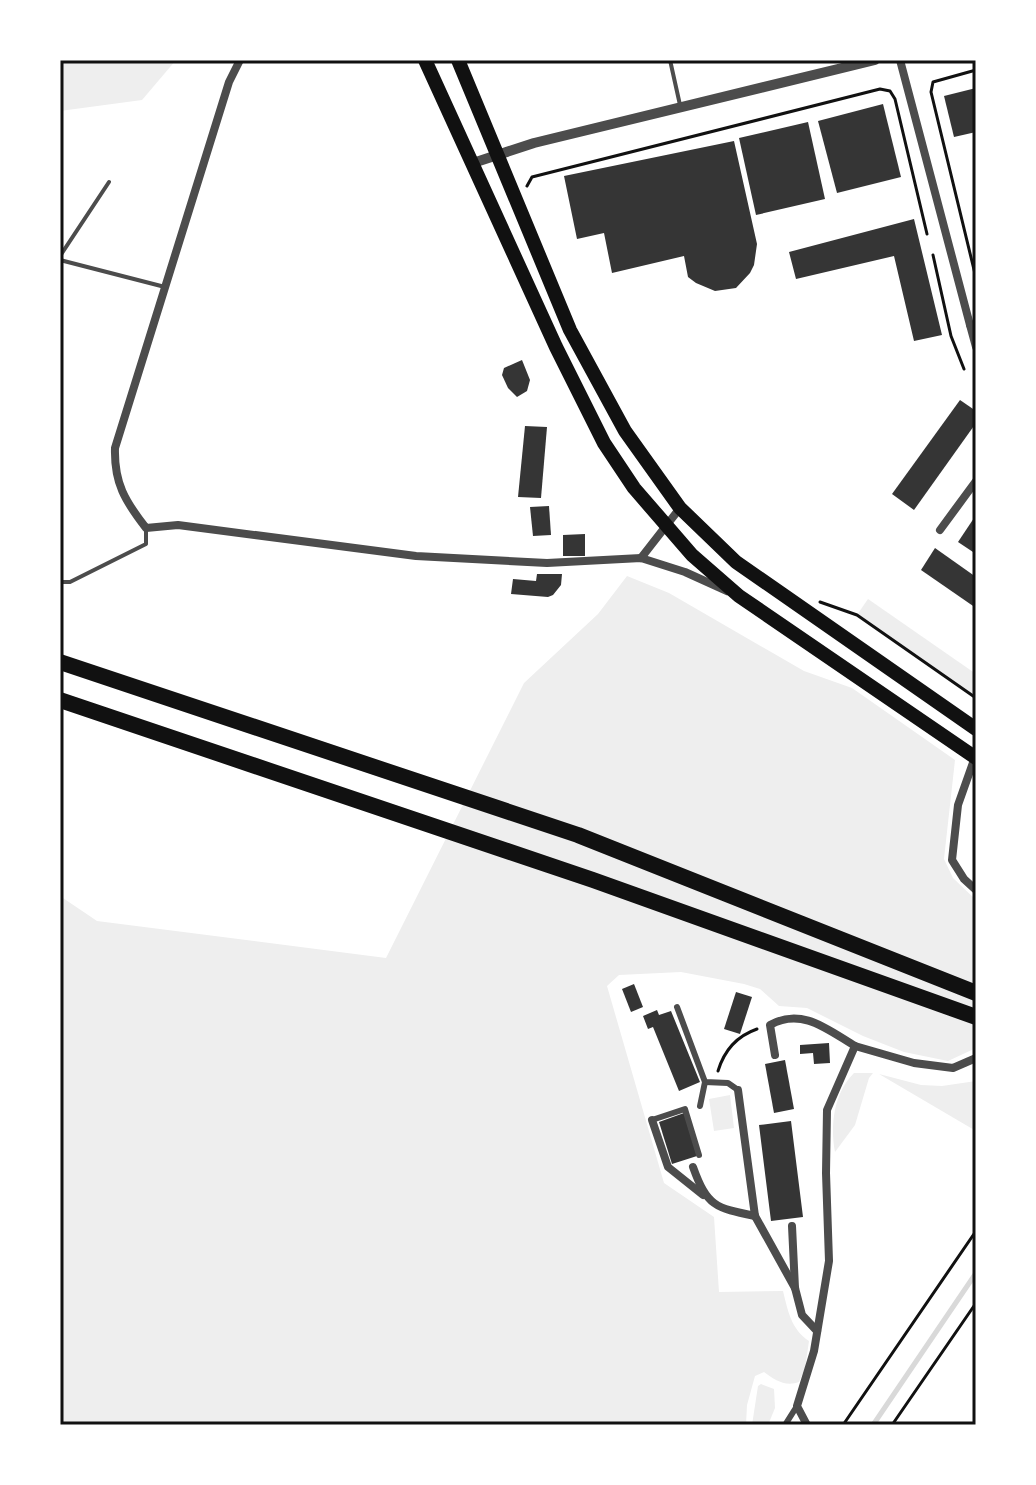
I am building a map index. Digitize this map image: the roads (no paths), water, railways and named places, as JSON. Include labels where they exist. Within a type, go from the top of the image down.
[{"type":"highway","points":[[60,662],[578,835],[972,992]]},
{"type":"highway","points":[[60,700],[593,880],[976,1017]]},
{"type":"main road","points":[[425,60],[556,347],[604,443],[634,488],[692,555],[739,596],[975,757]]},
{"type":"main road","points":[[458,60],[570,330],[625,431],[680,508],[736,562],[976,729]]},
{"type":"street","points":[[240,60],[229,82],[115,448],[114,468],[124,500],[146,528],[178,525],[416,556],[547,563],[641,558],[685,572],[739,596]]},
{"type":"street","points":[[473,163],[534,143],[875,60]]},
{"type":"street","points":[[900,60],[973,325],[976,347]]},
{"type":"street","points":[[940,530],[976,481]]},
{"type":"street","points":[[641,558],[680,508]]},
{"type":"street","points":[[975,757],[958,805],[952,860],[964,879],[976,890]]},
{"type":"street","points":[[677,1007],[705,1082],[700,1106]]},
{"type":"street","points":[[775,1055],[770,1025],[782,1018],[805,1017],[855,1046],[914,1063],[953,1068],[976,1058]]},
{"type":"street","points":[[785,1425],[797,1406],[817,1331],[829,1261],[827,1110],[855,1046]]},
{"type":"street","points":[[705,1082],[728,1083],[738,1090],[755,1216],[795,1288],[802,1315],[817,1331]]},
{"type":"street","points":[[699,1155],[685,1109],[652,1120],[668,1167],[725,1210],[755,1216]]},
{"type":"street","points":[[693,1167],[703,1195]]},
{"type":"street","points":[[792,1226],[795,1288]]},
{"type":"street","points":[[797,1406],[807,1425]]},
{"type":"lane","points":[[670,60],[681,107]]},
{"type":"lane","points":[[109,182],[60,258],[165,287]]},
{"type":"lane","points":[[60,582],[70,582],[146,544],[146,528]]},
{"type":"waterway","points":[[873,1425],[976,1273]]}]
